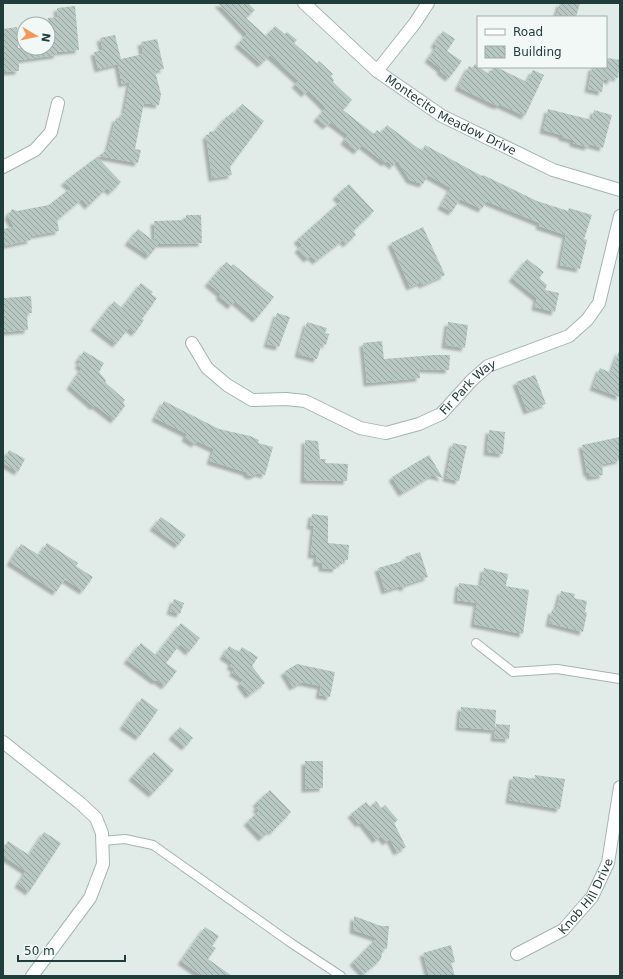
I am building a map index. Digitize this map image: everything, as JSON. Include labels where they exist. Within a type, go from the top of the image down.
[{"type":"street","name":"Montecito Meadow Drive","points":[[304,3],[377,71],[442,116],[553,170],[620,190]]},
{"type":"street","points":[[377,71],[415,23],[428,3]]},
{"type":"street","points":[[3,167],[35,150],[51,132],[58,103]]},
{"type":"street","name":"Fir Park Way","points":[[192,343],[207,368],[227,385],[252,400],[286,399],[305,401],[360,428],[386,432],[419,424],[441,414],[472,380],[488,366],[569,336],[587,320],[599,303],[620,216]]},
{"type":"street","points":[[3,742],[80,803],[96,818],[102,833],[103,841],[103,864],[90,898],[32,976]]},
{"type":"street","name":"Knob Hill Drive","points":[[516,954],[563,930],[592,897],[608,863],[620,787]]},
{"type":"lane","points":[[476,642],[513,672],[557,669],[620,679]]},
{"type":"lane","points":[[103,841],[125,839],[153,845],[291,943],[341,976]]},
{"type":"building","points":[[218,3],[248,3],[255,10],[246,18],[266,36],[275,26],[285,34],[287,32],[297,40],[294,43],[317,63],[319,61],[333,74],[331,76],[334,80],[333,82],[352,100],[343,110],[374,134],[377,130],[381,133],[387,125],[422,151],[425,145],[482,176],[483,175],[537,201],[568,211],[569,208],[592,215],[584,239],[587,240],[580,269],[560,265],[566,235],[539,226],[540,223],[486,201],[482,209],[460,199],[452,212],[441,206],[451,188],[428,175],[423,184],[410,180],[397,160],[393,166],[387,161],[385,163],[362,145],[357,151],[344,141],[348,135],[331,122],[326,126],[317,118],[326,108],[308,90],[305,94],[295,84],[299,81],[270,55],[261,64],[238,44],[247,34]]},
{"type":"building","points":[[560,3],[580,3],[576,16],[556,16]]},
{"type":"building","points":[[75,6],[79,50],[57,52],[56,55],[57,8]]},
{"type":"building","points":[[16,27],[16,56],[49,56],[19,60],[19,71],[3,72],[3,29]]},
{"type":"building","points":[[443,31],[455,39],[447,51],[462,61],[449,78],[440,71],[441,69],[428,59],[437,46],[434,44]]},
{"type":"building","points":[[115,35],[121,59],[143,54],[141,42],[157,39],[164,69],[155,71],[161,94],[159,105],[144,103],[135,149],[141,150],[138,163],[99,156],[108,149],[116,118],[121,119],[122,113],[124,114],[130,82],[122,84],[118,64],[98,69],[94,52],[103,50],[100,38]]},
{"type":"building","points":[[607,58],[620,60],[618,78],[612,77],[611,81],[604,79],[602,92],[588,89],[592,68],[607,68]]},
{"type":"building","points":[[475,64],[477,68],[480,68],[490,75],[493,68],[498,68],[527,82],[533,70],[544,75],[525,116],[499,104],[499,106],[493,104],[458,87],[469,66],[472,68]]},
{"type":"building","points":[[242,104],[264,121],[230,167],[232,175],[212,178],[206,135],[209,135],[209,132],[215,131],[227,116],[228,117],[232,112],[234,114]]},
{"type":"building","points":[[548,109],[592,120],[594,110],[612,115],[603,148],[589,144],[588,147],[573,143],[573,140],[562,137],[562,135],[543,130]]},
{"type":"building","points":[[97,157],[121,182],[111,192],[107,188],[88,206],[82,199],[57,220],[59,231],[30,236],[31,240],[3,246],[3,229],[14,227],[8,216],[12,209],[17,211],[49,205],[71,188],[64,182]]},
{"type":"building","points":[[349,184],[374,211],[353,231],[356,235],[346,244],[343,240],[316,261],[311,256],[307,259],[298,249],[302,245],[297,240],[341,201],[336,196]]},
{"type":"building","points":[[186,215],[201,215],[202,243],[157,244],[158,245],[149,256],[128,242],[138,229],[155,242],[154,221],[186,220]]},
{"type":"building","points":[[423,227],[445,275],[422,285],[421,282],[410,287],[391,243]]},
{"type":"building","points":[[527,259],[544,272],[539,278],[547,285],[545,290],[559,293],[555,312],[535,307],[537,298],[512,278]]},
{"type":"building","points":[[226,262],[231,266],[233,264],[274,297],[256,319],[235,301],[231,306],[219,296],[221,294],[208,283]]},
{"type":"building","points":[[141,283],[153,292],[151,294],[157,298],[142,319],[144,320],[135,333],[129,328],[116,344],[94,327],[114,301],[122,308]]},
{"type":"building","points":[[31,296],[32,313],[27,313],[28,330],[3,332],[4,298]]},
{"type":"building","points":[[277,313],[290,317],[279,347],[267,344]]},
{"type":"building","points":[[307,322],[327,328],[325,333],[329,334],[326,345],[322,343],[317,359],[298,354]]},
{"type":"building","points":[[448,322],[468,325],[465,348],[445,345]]},
{"type":"building","points":[[382,341],[384,359],[450,355],[449,370],[419,369],[420,378],[367,383],[363,343]]},
{"type":"building","points":[[84,351],[104,363],[99,372],[105,379],[106,383],[125,400],[123,402],[125,406],[114,420],[95,405],[94,407],[70,386],[82,368],[78,365],[81,361],[78,360]]},
{"type":"building","points":[[619,351],[620,397],[593,387],[600,368],[611,373]]},
{"type":"building","points":[[535,375],[546,404],[527,411],[516,382]]},
{"type":"building","points":[[164,401],[219,429],[250,436],[259,440],[258,443],[273,447],[265,475],[258,473],[253,476],[248,475],[246,472],[210,461],[214,449],[197,441],[195,444],[185,438],[187,434],[155,418]]},
{"type":"building","points":[[489,430],[505,432],[503,454],[487,452]]},
{"type":"building","points":[[620,437],[620,460],[602,464],[603,475],[590,477],[589,473],[587,473],[582,445]]},
{"type":"building","points":[[305,440],[318,441],[320,459],[326,459],[325,463],[348,464],[347,481],[304,480]]},
{"type":"building","points":[[453,443],[467,446],[459,481],[446,478]]},
{"type":"building","points":[[9,450],[25,459],[18,472],[3,463]]},
{"type":"building","points":[[429,455],[443,478],[432,475],[402,493],[392,477]]},
{"type":"building","points":[[312,514],[328,516],[328,543],[349,545],[348,560],[343,560],[342,564],[337,564],[336,569],[322,568],[322,563],[316,563],[317,555],[311,555],[314,526],[310,526]]},
{"type":"building","points":[[161,517],[186,535],[178,545],[153,527]]},
{"type":"building","points":[[47,543],[78,563],[76,566],[93,577],[83,591],[65,579],[56,592],[10,562],[21,544],[39,555]]},
{"type":"building","points":[[420,552],[428,577],[407,584],[405,588],[400,586],[385,591],[378,568],[406,560],[405,557]]},
{"type":"building","points":[[484,568],[508,574],[506,586],[529,590],[523,634],[474,624],[477,603],[457,600],[459,583],[481,586]]},
{"type":"building","points":[[561,591],[575,594],[574,598],[587,601],[585,612],[587,613],[583,632],[549,623],[552,610],[556,611]]},
{"type":"building","points":[[174,599],[184,603],[180,614],[170,611]]},
{"type":"building","points":[[181,623],[200,638],[189,652],[180,644],[166,663],[177,671],[165,686],[157,680],[155,681],[127,660],[141,643],[156,655]]},
{"type":"building","points":[[229,646],[239,652],[242,647],[258,657],[252,666],[265,683],[249,695],[240,683],[244,680],[232,672],[235,669],[230,666],[232,662],[223,656]]},
{"type":"building","points":[[297,664],[335,672],[330,697],[319,695],[321,686],[302,682],[293,687],[284,672]]},
{"type":"building","points":[[142,698],[158,710],[139,737],[123,726]]},
{"type":"building","points":[[461,707],[496,710],[495,730],[459,727]]},
{"type":"building","points":[[496,724],[510,725],[509,739],[494,738]]},
{"type":"building","points":[[180,727],[193,738],[185,747],[172,736]]},
{"type":"building","points":[[154,752],[174,770],[152,794],[132,777]]},
{"type":"building","points":[[305,761],[323,761],[323,788],[305,789]]},
{"type":"building","points":[[535,775],[565,779],[560,809],[509,800],[513,776],[535,779]]},
{"type":"building","points":[[270,790],[291,812],[272,832],[270,830],[262,838],[247,822],[259,811],[256,808],[259,806],[256,803]]},
{"type":"building","points":[[376,801],[381,808],[385,805],[398,820],[394,823],[406,847],[397,852],[390,839],[386,842],[381,836],[376,840],[362,822],[359,824],[351,814],[366,802],[370,807]]},
{"type":"building","points":[[44,832],[61,843],[29,892],[18,884],[26,871],[3,856],[3,849],[8,841],[29,855]]},
{"type":"building","points":[[354,916],[381,926],[389,926],[387,949],[383,948],[381,959],[364,974],[353,962],[377,938],[353,930]]},
{"type":"building","points":[[205,927],[219,936],[212,946],[216,948],[208,959],[232,976],[202,976],[181,961]]},
{"type":"building","points":[[451,945],[455,962],[451,963],[455,976],[429,976],[423,953]]}]
